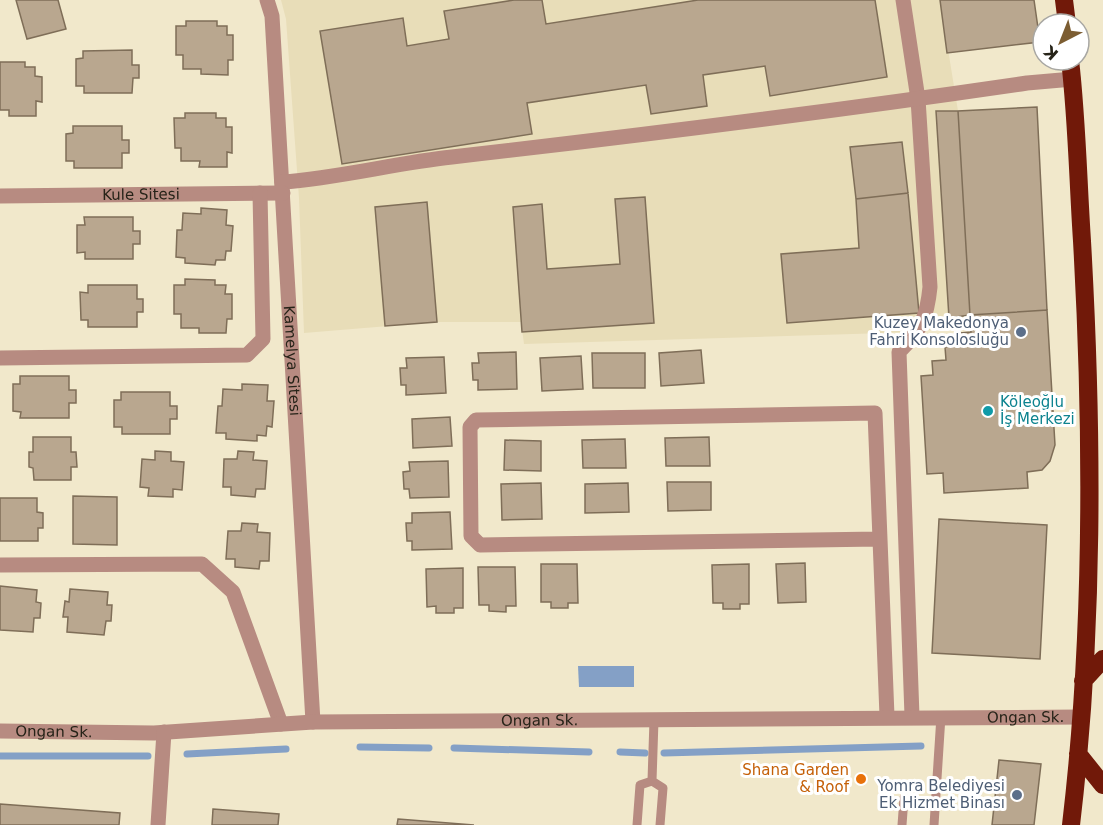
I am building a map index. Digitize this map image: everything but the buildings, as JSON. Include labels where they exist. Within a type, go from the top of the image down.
[{"type":"highway","points":[[1071,72],[1088,348],[1089,551],[1081,717],[1071,825]]},
{"type":"highway","points":[[1083,681],[1103,659]]},
{"type":"highway","points":[[1078,754],[1103,784]]},
{"type":"street","name":"Kamelya Sitesi","points":[[267,0],[272,16],[313,722]]},
{"type":"street","points":[[903,0],[918,99],[929,296],[928,314],[913,338],[899,352],[912,716]]},
{"type":"street","name":"Kule Sitesi","points":[[0,195],[260,193],[313,180],[428,160],[918,99],[1027,82],[1072,80]]},
{"type":"street","points":[[0,358],[247,356],[263,339],[260,193]]},
{"type":"street","points":[[879,539],[480,544],[471,536],[470,428],[476,420],[875,413],[887,716]]},
{"type":"street","points":[[0,565],[202,564],[233,592],[281,724]]},
{"type":"street","name":"Ongan Sk.","points":[[0,730],[164,732],[313,722],[887,716],[1081,717]]},
{"type":"street","points":[[158,825],[164,732]]},
{"type":"lane","points":[[934,825],[941,716]]},
{"type":"lane","points":[[652,781],[654,720]]},
{"type":"lane","points":[[637,825],[640,785],[652,781]]},
{"type":"lane","points":[[652,781],[663,788],[660,825]]},
{"type":"lane","points":[[902,825],[904,798]]},
{"type":"shaded area","points":[[281,0],[940,0],[958,111],[970,315],[929,330],[886,333],[524,344],[521,322],[437,322],[304,333],[299,198],[286,19]]},
{"type":"water","points":[[578,666],[634,666],[634,687],[579,687]]},
{"type":"waterway","points":[[664,753],[921,746]]},
{"type":"waterway","points":[[360,747],[429,748]]},
{"type":"waterway","points":[[454,748],[589,752]]},
{"type":"waterway","points":[[187,754],[286,749]]},
{"type":"waterway","points":[[620,752],[645,753]]},
{"type":"waterway","points":[[0,756],[148,756]]},
{"type":"place","name":"Kuzey Makedonya Fahri Konsolosluğu","points":[[1021,332]]},
{"type":"place","name":"Köleoğlu İş Merkezi","points":[[988,411]]},
{"type":"place","name":"Shana Garden & Roof","points":[[861,779]]},
{"type":"place","name":"Yomra Belediyesi Ek Hizmet Binası","points":[[1017,795]]}]
